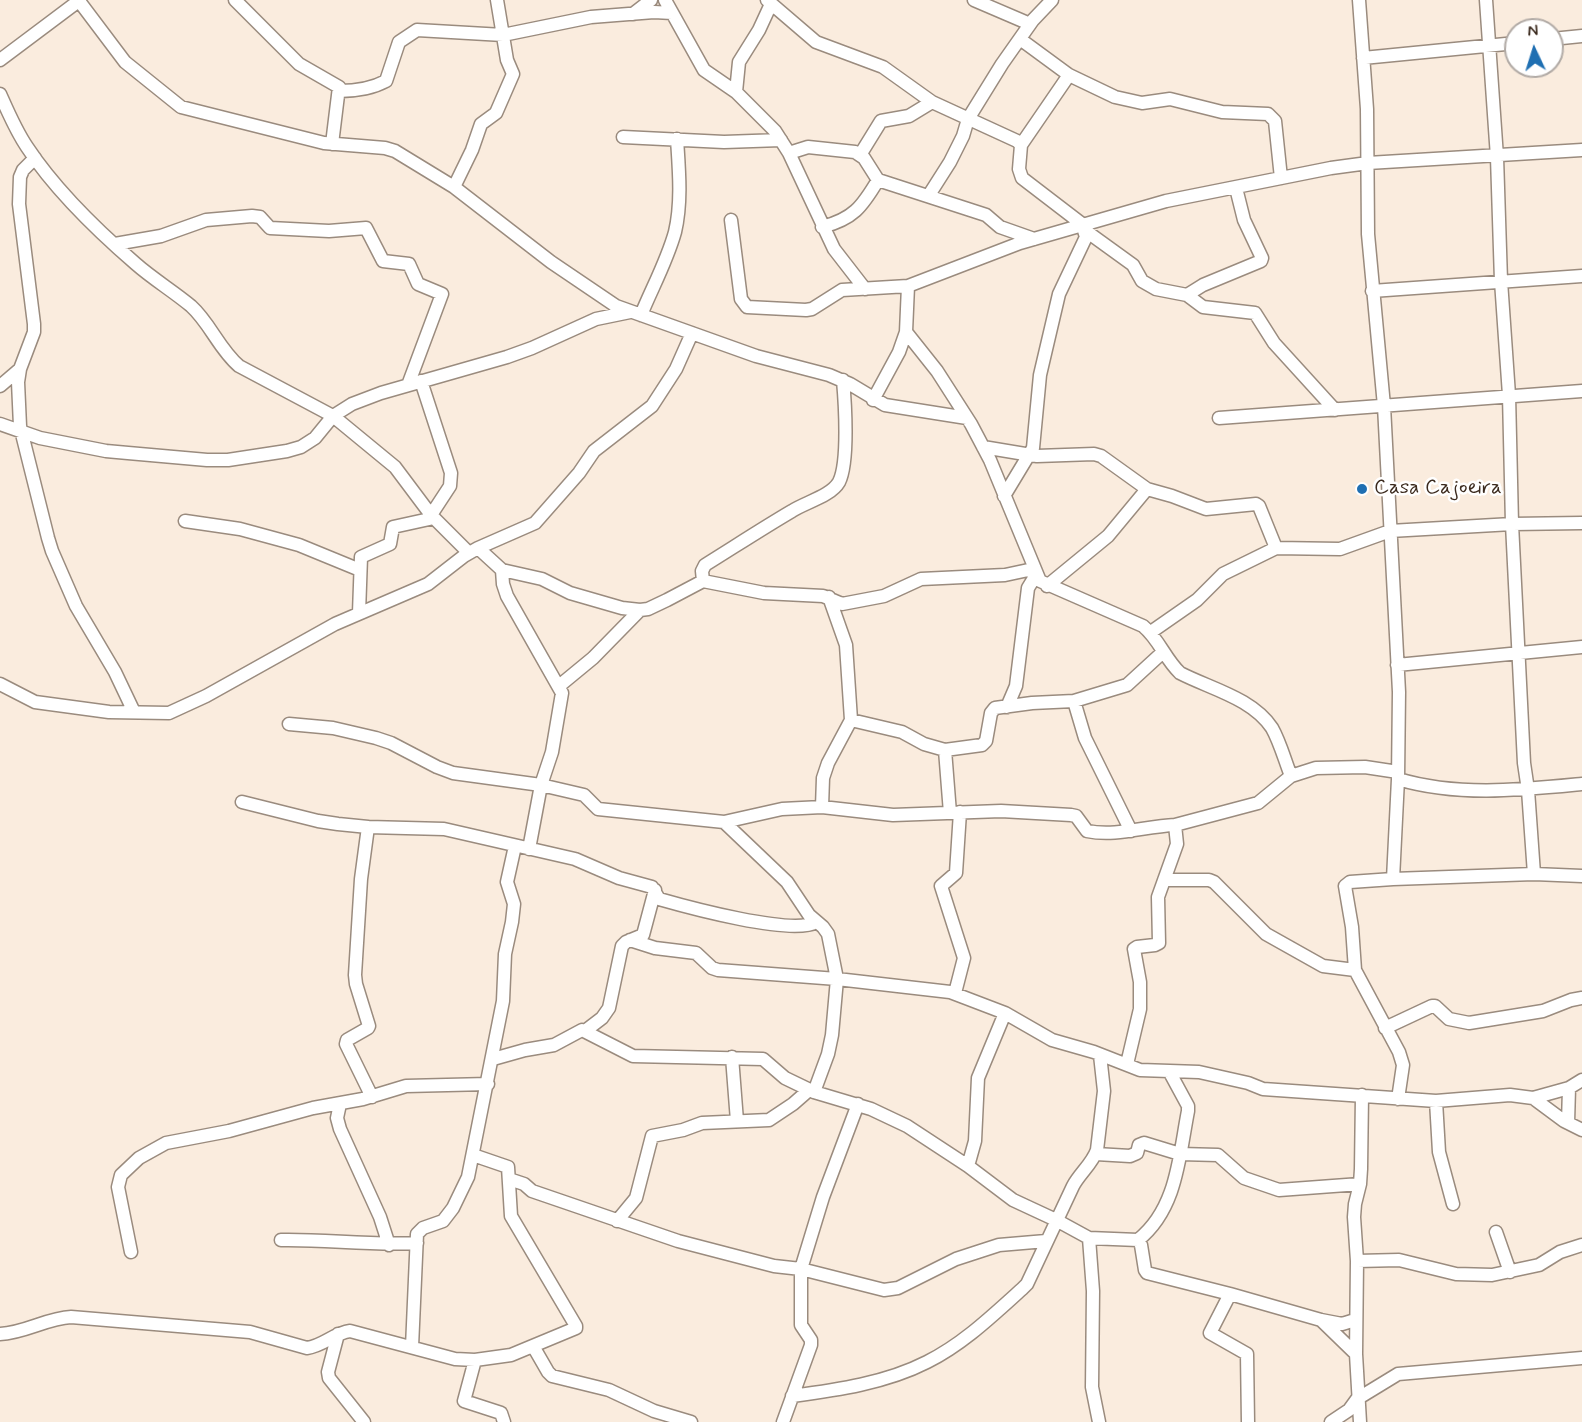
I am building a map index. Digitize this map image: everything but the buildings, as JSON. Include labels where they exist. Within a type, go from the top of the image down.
[{"type":"street","points":[[235,0],[299,64],[339,87],[332,144]]},
{"type":"street","points":[[454,187],[472,150],[481,124],[496,113],[513,74],[507,60],[497,0]]},
{"type":"street","points":[[633,14],[651,0]]},
{"type":"street","points":[[665,0],[704,70],[736,92],[768,122],[781,140],[822,227],[839,257],[865,289]]},
{"type":"street","points":[[974,0],[1030,24]]},
{"type":"street","points":[[929,195],[950,162],[963,136],[968,119],[1030,24],[1052,0]]},
{"type":"street","points":[[1359,0],[1368,163],[1368,234],[1384,406],[1399,692],[1393,879]]},
{"type":"street","points":[[1486,0],[1497,157],[1501,281],[1509,395],[1518,653],[1534,874]]},
{"type":"street","points":[[0,60],[80,1],[125,62],[180,107],[332,144],[385,148],[454,187],[551,262],[616,306],[756,356],[843,380],[873,400],[897,408],[967,418]]},
{"type":"street","points":[[736,92],[739,62],[759,30],[769,2],[816,42],[883,67],[932,102],[1021,144]]},
{"type":"street","points":[[339,91],[355,90],[386,81],[399,42],[412,31],[503,34],[580,19],[658,12],[672,13]]},
{"type":"street","points":[[1564,38],[1582,36]]},
{"type":"street","points":[[1020,39],[1069,75],[1115,97],[1132,102],[1170,99],[1222,111],[1268,114],[1275,121],[1281,178]]},
{"type":"street","points":[[1363,57],[1504,43]]},
{"type":"street","points":[[1069,75],[1021,144],[1019,170],[1022,178],[1133,265],[1142,281],[1156,289],[1187,296],[1203,307],[1255,313],[1274,343],[1335,410]]},
{"type":"street","points":[[0,94],[26,147],[55,182],[137,265],[201,316],[231,359],[239,366],[333,416],[395,467],[433,517],[473,550],[502,570],[542,579],[570,593],[622,608],[640,610],[668,600],[703,580],[764,593],[829,597],[842,604],[884,596],[921,579],[1035,572]]},
{"type":"street","points":[[860,155],[881,121],[909,116],[932,102]]},
{"type":"street","points":[[623,137],[723,142],[781,140]]},
{"type":"street","points":[[636,314],[674,234],[680,185],[677,139]]},
{"type":"street","points":[[789,153],[808,147],[850,150],[860,155],[872,168],[878,180],[986,214],[1000,227],[1034,239]]},
{"type":"street","points":[[731,220],[741,299],[747,307],[806,310],[812,309],[838,291],[908,286],[1034,239],[1084,228],[1166,201],[1368,163],[1497,157],[1582,150]]},
{"type":"street","points":[[36,158],[23,170],[20,177],[19,216],[34,332],[20,369],[18,381],[18,432],[52,551],[76,606],[116,672],[134,712]]},
{"type":"street","points":[[822,227],[845,220],[857,212],[878,180]]},
{"type":"street","points":[[1187,296],[1209,282],[1261,261],[1262,258],[1244,220],[1236,188]]},
{"type":"street","points":[[115,244],[160,236],[206,220],[252,216],[260,217],[270,228],[329,231],[366,228],[383,261],[409,264],[418,284],[442,294],[408,385]]},
{"type":"street","points":[[1004,496],[1030,454],[1034,442],[1040,375],[1059,294],[1086,237],[1084,228]]},
{"type":"street","points":[[1372,291],[1582,276]]},
{"type":"street","points":[[873,400],[899,352],[906,332],[908,286]]},
{"type":"street","points":[[0,424],[18,432],[106,451],[228,460],[287,451],[301,447],[315,438],[333,416],[352,404],[532,348],[596,319],[636,314]]},
{"type":"street","points":[[906,332],[937,371],[983,447],[1040,581],[1047,586],[1133,621],[1151,632],[1180,673],[1248,704],[1272,729],[1291,776]]},
{"type":"street","points":[[0,684],[35,702],[81,710],[163,714],[239,679],[308,638],[428,584],[473,550],[535,523],[579,473],[594,451],[652,406],[676,369],[692,333]]},
{"type":"street","points":[[0,386],[20,369]]},
{"type":"street","points":[[703,580],[702,571],[705,565],[792,510],[834,489],[841,474],[844,451],[846,406],[843,380]]},
{"type":"street","points":[[360,613],[360,570],[364,554],[390,544],[393,527],[433,517],[450,486],[451,473],[421,381]]},
{"type":"street","points":[[1219,418],[1582,391]]},
{"type":"street","points":[[310,404],[352,404]]},
{"type":"street","points":[[0,435],[18,432]]},
{"type":"street","points":[[983,447],[1044,456],[1087,454],[1101,456],[1147,489],[1206,509],[1256,504],[1276,548]]},
{"type":"street","points":[[1047,586],[1108,536],[1147,489]]},
{"type":"street","points":[[185,521],[240,529],[299,545],[360,570]]},
{"type":"street","points":[[1151,632],[1197,600],[1223,574],[1276,548],[1340,549],[1390,531],[1512,524],[1582,523]]},
{"type":"street","points":[[502,570],[503,585],[507,596],[559,686],[562,698],[552,753],[541,786],[529,849]]},
{"type":"street","points":[[1007,707],[1016,686],[1028,588],[1035,572]]},
{"type":"street","points":[[822,807],[823,778],[828,762],[851,720],[846,645],[829,597]]},
{"type":"street","points":[[559,686],[593,658],[640,610]]},
{"type":"street","points":[[1397,665],[1582,646]]},
{"type":"street","points":[[851,720],[902,732],[924,744],[945,750],[984,744],[993,710],[1074,701],[1127,685],[1163,652]]},
{"type":"street","points":[[1074,701],[1085,738],[1131,831]]},
{"type":"street","points":[[289,724],[333,728],[376,738],[391,743],[437,767],[453,772],[584,795],[598,809],[730,820],[782,809],[822,807],[893,815],[1002,811],[1076,816],[1087,831],[1113,834],[1152,826],[1175,825],[1258,803],[1291,776],[1316,768],[1344,766],[1398,776],[1420,786],[1455,790],[1528,790],[1582,784]]},
{"type":"street","points":[[945,750],[955,812],[956,873],[941,886],[964,958],[955,993]]},
{"type":"street","points":[[242,802],[318,821],[368,827],[444,829],[575,859],[619,878],[652,887],[659,899],[721,916],[785,925],[806,926],[816,922]]},
{"type":"street","points":[[617,1221],[636,1198],[652,1136],[702,1123],[769,1120],[812,1091],[832,1035],[837,979],[828,934],[808,915],[787,882],[736,832],[730,820]]},
{"type":"street","points":[[1126,1064],[1140,1009],[1140,982],[1134,950],[1137,947],[1159,943],[1158,897],[1177,844],[1175,825]]},
{"type":"street","points":[[368,827],[361,879],[356,984],[369,1026],[347,1040],[346,1044],[372,1097]]},
{"type":"street","points":[[412,1347],[419,1229],[439,1224],[453,1208],[464,1188],[488,1084],[503,1001],[506,947],[512,922],[513,896],[507,882],[515,846]]},
{"type":"street","points":[[1398,1099],[1403,1065],[1399,1052],[1355,970],[1352,927],[1345,886],[1350,882],[1393,879],[1534,874],[1582,876]]},
{"type":"street","points":[[1164,880],[1215,882],[1266,934],[1323,966],[1355,970]]},
{"type":"street","points":[[585,1031],[606,1015],[622,946],[643,934],[655,890]]},
{"type":"street","points":[[630,940],[655,948],[696,954],[712,968],[718,970],[837,979],[955,993],[1005,1012],[1052,1040],[1147,1071],[1199,1072],[1248,1083],[1263,1089],[1436,1101],[1510,1095],[1533,1098],[1569,1088],[1582,1080]]},
{"type":"street","points":[[1385,1028],[1432,1006],[1435,1006],[1449,1019],[1468,1023],[1543,1011],[1582,998]]},
{"type":"street","points":[[968,1166],[975,1141],[978,1078],[1005,1012]]},
{"type":"street","points":[[493,1059],[554,1045],[579,1031],[585,1031],[633,1056],[763,1059],[785,1078],[812,1091],[858,1104],[907,1126],[968,1166],[1013,1200],[1089,1238],[1138,1240],[1147,1232],[1168,1202],[1180,1154],[1188,1106],[1169,1071]]},
{"type":"street","points":[[792,1396],[832,1390],[893,1376],[927,1362],[961,1341],[1022,1289],[1078,1176],[1096,1154],[1104,1098],[1100,1055]]},
{"type":"street","points":[[732,1057],[737,1121]]},
{"type":"street","points":[[131,1252],[118,1186],[119,1180],[121,1175],[139,1158],[166,1143],[229,1131],[313,1108],[372,1097],[406,1086],[488,1084]]},
{"type":"street","points":[[1568,1123],[1569,1088]]},
{"type":"street","points":[[1360,1422],[1355,1320],[1357,1261],[1354,1204],[1360,1184],[1362,1095]]},
{"type":"street","points":[[1533,1098],[1582,1130]]},
{"type":"street","points":[[1436,1101],[1438,1152],[1453,1204]]},
{"type":"street","points":[[340,1104],[337,1118],[340,1129],[380,1217],[389,1245]]},
{"type":"street","points":[[783,1422],[811,1345],[811,1340],[801,1325],[801,1269],[823,1197],[858,1104]]},
{"type":"street","points":[[1096,1154],[1134,1155],[1139,1144],[1144,1143],[1180,1154],[1218,1155],[1244,1178],[1279,1190],[1360,1184]]},
{"type":"street","points":[[0,1334],[71,1317],[250,1332],[308,1348],[315,1347],[338,1334],[350,1332],[455,1359],[475,1360],[511,1355],[577,1327],[511,1216],[508,1167],[506,1164],[473,1155]]},
{"type":"street","points":[[509,1179],[524,1184],[532,1191],[678,1241],[774,1266],[801,1269],[884,1290],[891,1290],[956,1259],[999,1245],[1046,1241]]},
{"type":"street","points":[[509,1195],[532,1191]]},
{"type":"street","points":[[1496,1232],[1510,1272]]},
{"type":"street","points":[[1089,1238],[1094,1291],[1092,1387],[1099,1422]]},
{"type":"street","points":[[281,1240],[312,1239],[389,1245],[417,1243]]},
{"type":"street","points":[[1138,1240],[1147,1273],[1321,1320],[1342,1324],[1355,1320]]},
{"type":"street","points":[[1357,1261],[1400,1260],[1469,1276],[1492,1275],[1539,1265],[1560,1252],[1582,1245]]},
{"type":"street","points":[[1230,1294],[1210,1333],[1247,1354],[1248,1422]]},
{"type":"street","points":[[1321,1320],[1356,1354]]},
{"type":"street","points":[[338,1334],[328,1372],[329,1378],[364,1422]]},
{"type":"street","points":[[533,1346],[552,1376],[609,1390],[654,1411],[692,1422]]},
{"type":"street","points":[[1331,1422],[1349,1410],[1358,1399],[1398,1374],[1582,1358]]},
{"type":"street","points":[[475,1360],[464,1401],[501,1413],[504,1422]]},
{"type":"place","name":"Casa Cajoeira","points":[[1362,489]]}]
